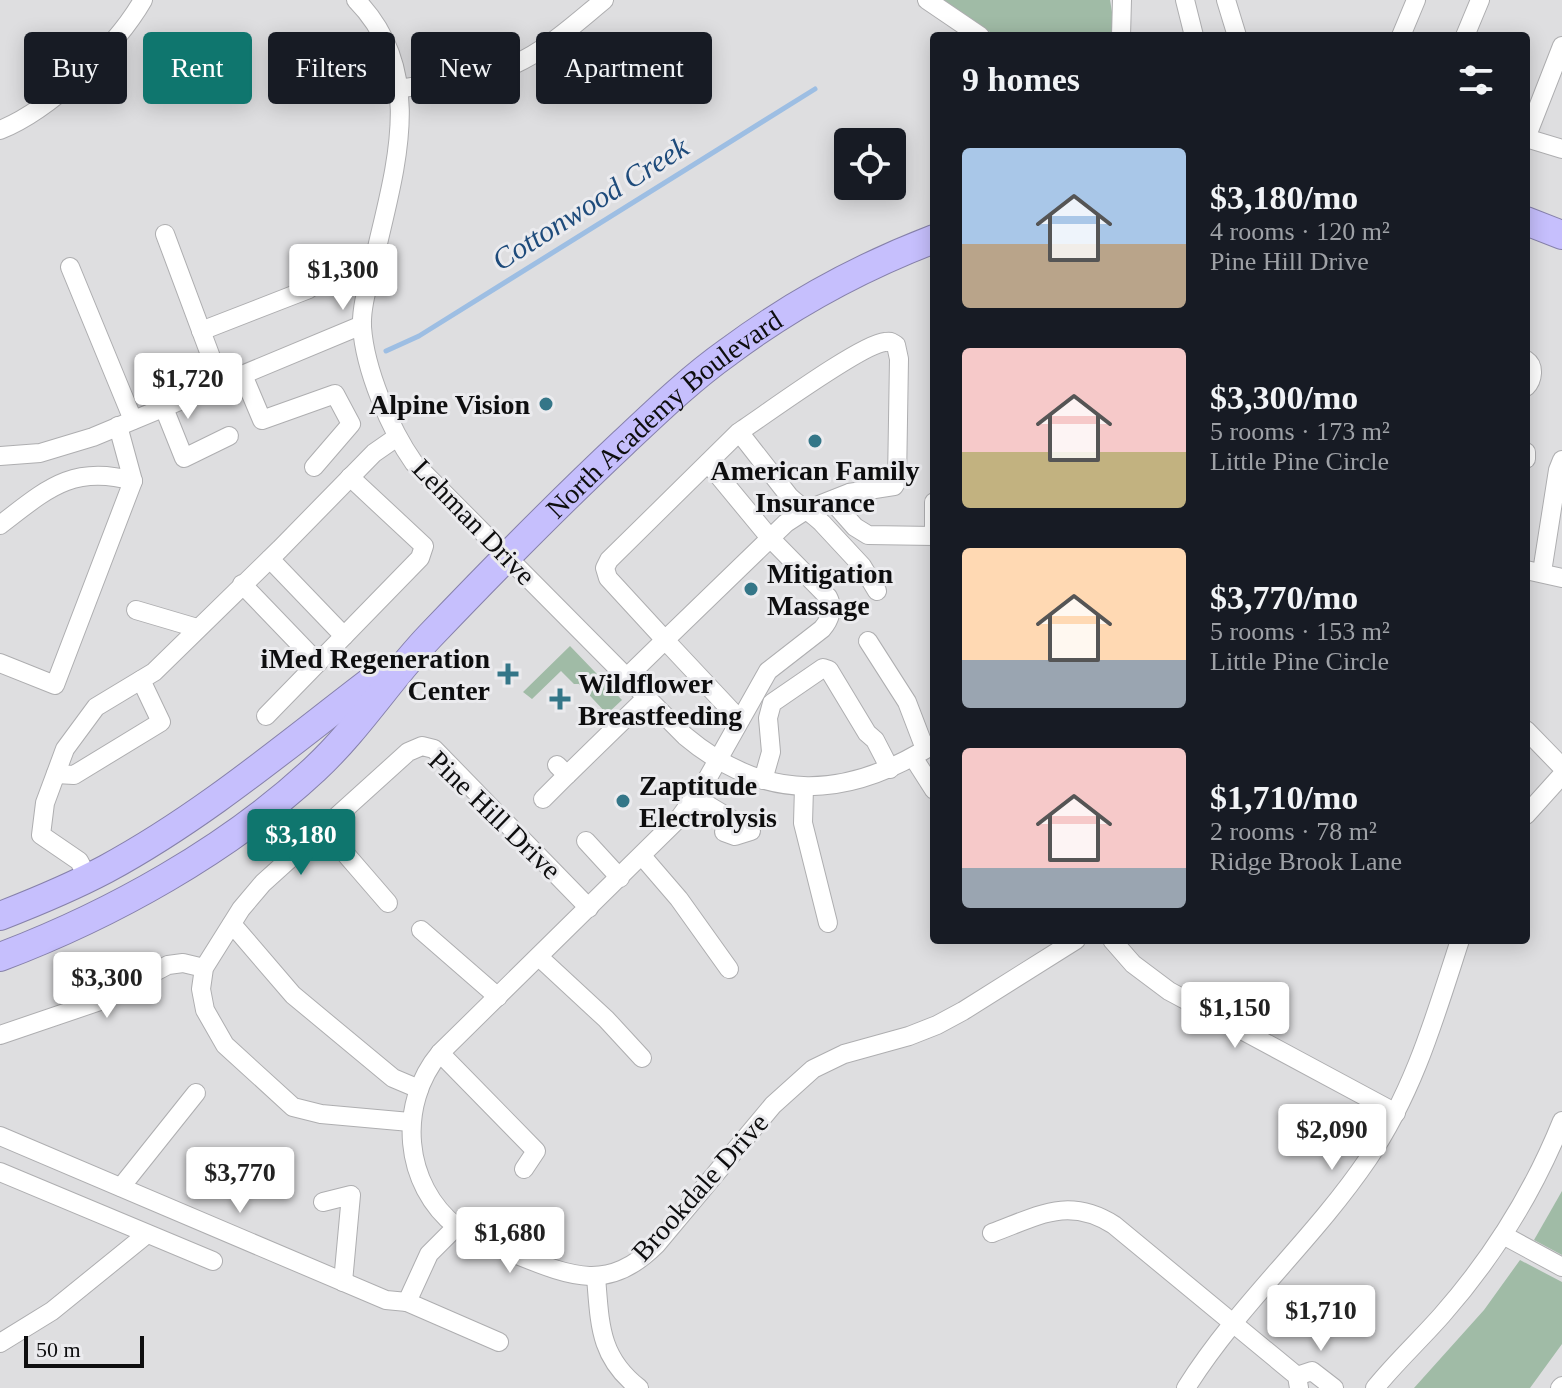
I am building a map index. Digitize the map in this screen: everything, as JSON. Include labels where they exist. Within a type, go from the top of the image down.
[{"type":"highway","points":[[1530,223],[1562,235]]},
{"type":"highway","name":"North Academy Boulevard","points":[[0,957],[89,920],[146,890],[256,817],[318,766],[429,637],[669,400],[725,353],[776,318],[844,279],[930,241]]},
{"type":"highway","name":"North Academy Boulevard","points":[[0,916],[57,894],[172,830],[247,778],[429,637]]},
{"type":"street","points":[[0,130],[27,117],[61,91],[119,34],[143,0]]},
{"type":"street","name":"Lehman Drive","points":[[356,0],[382,35],[391,59],[401,112],[398,153],[362,325],[366,350],[397,437],[422,471],[646,698],[685,736],[718,761],[763,780],[783,786],[804,787],[849,783],[890,769],[924,750]]},
{"type":"street","points":[[398,89],[494,72],[515,64],[537,52],[604,0]]},
{"type":"street","points":[[927,0],[974,32]]},
{"type":"street","points":[[1121,32],[1122,0]]},
{"type":"street","points":[[1185,0],[1193,32]]},
{"type":"street","points":[[1226,0],[1236,32]]},
{"type":"street","points":[[1403,32],[1416,0]]},
{"type":"street","points":[[1467,32],[1480,0]]},
{"type":"street","points":[[1530,130],[1555,81],[1562,46]]},
{"type":"street","points":[[1530,139],[1562,149]]},
{"type":"street","points":[[165,234],[221,384]]},
{"type":"street","points":[[0,663],[55,685],[133,481],[125,423],[70,267]]},
{"type":"street","points":[[201,331],[309,289]]},
{"type":"street","points":[[0,456],[40,453],[64,447],[362,325]]},
{"type":"street","points":[[626,678],[665,640],[770,538],[786,523],[806,510],[855,492],[892,488],[897,481],[899,359],[894,343],[883,342],[866,349],[739,432],[609,560],[605,568],[608,578],[665,640],[740,720]]},
{"type":"street","points":[[243,375],[262,420],[335,394],[351,424],[314,467]]},
{"type":"street","points":[[164,408],[184,458],[229,436]]},
{"type":"street","points":[[739,432],[789,496],[826,526],[854,555],[877,591]]},
{"type":"street","points":[[88,878],[79,861],[41,835],[45,803],[65,749],[96,707],[154,672],[374,453],[397,437]]},
{"type":"street","points":[[1561,457],[1534,571],[1562,578]]},
{"type":"street","name":"Brookdale Drive","points":[[708,463],[770,538],[828,597],[831,610],[822,629],[768,671],[696,798],[674,825],[429,1067],[410,1122],[417,1167],[425,1188],[440,1210],[456,1227],[474,1238],[557,1271],[596,1277],[620,1271],[647,1254],[773,1105],[813,1069],[844,1054],[937,1025],[1069,944]]},
{"type":"street","points":[[0,525],[41,493],[66,479],[109,474],[133,481]]},
{"type":"street","points":[[266,716],[420,558],[424,546],[350,477]]},
{"type":"street","points":[[832,501],[855,527],[868,535],[930,536]]},
{"type":"street","points":[[270,559],[344,636]]},
{"type":"street","points":[[242,584],[318,663]]},
{"type":"street","points":[[136,610],[197,628]]},
{"type":"street","points":[[868,641],[907,702],[930,774]]},
{"type":"street","points":[[763,780],[771,752],[768,718],[772,703],[823,668],[829,670],[867,733],[875,740],[890,769]]},
{"type":"street","points":[[56,774],[74,775],[161,722],[141,680]]},
{"type":"street","points":[[543,799],[562,770],[646,698]]},
{"type":"street","points":[[1530,734],[1562,767]]},
{"type":"street","name":"Pine Hill Drive","points":[[204,968],[263,883],[417,747],[427,746],[437,753],[589,908]]},
{"type":"street","points":[[1530,811],[1562,775]]},
{"type":"street","points":[[804,787],[803,823],[828,923]]},
{"type":"street","points":[[696,798],[731,820]]},
{"type":"street","points":[[324,829],[388,903]]},
{"type":"street","points":[[586,841],[620,878]]},
{"type":"street","points":[[642,856],[679,899],[729,969]]},
{"type":"street","points":[[232,924],[293,995],[393,1078],[419,1089]]},
{"type":"street","points":[[421,930],[498,997]]},
{"type":"street","points":[[1116,944],[1133,964],[1169,991],[1396,1113]]},
{"type":"street","points":[[1186,1388],[1233,1321],[1347,1187],[1396,1113],[1424,1051],[1459,944]]},
{"type":"street","points":[[539,957],[606,1019],[642,1058]]},
{"type":"street","points":[[0,1035],[100,1001],[168,965],[183,963],[204,968],[201,989],[205,1010],[225,1045],[293,1107],[321,1114],[410,1122]]},
{"type":"street","points":[[440,1053],[536,1151],[524,1169]]},
{"type":"street","points":[[121,1187],[196,1093]]},
{"type":"street","points":[[1375,1388],[1457,1297],[1503,1235],[1538,1175],[1562,1121]]},
{"type":"street","points":[[0,1136],[386,1300],[407,1302],[499,1342]]},
{"type":"street","points":[[0,1172],[213,1261]]},
{"type":"street","points":[[323,1202],[351,1195],[343,1282]]},
{"type":"street","points":[[992,1233],[1056,1210],[1077,1209],[1092,1213],[1114,1225],[1233,1321],[1298,1382],[1312,1371],[1334,1388]]},
{"type":"street","points":[[407,1302],[429,1254],[456,1227]]},
{"type":"street","points":[[0,1343],[52,1311],[147,1234]]},
{"type":"street","points":[[1503,1235],[1562,1267]]},
{"type":"street","points":[[596,1277],[603,1341],[624,1377],[639,1388]]},
{"type":"green space","points":[[942,0],[1110,0],[1115,30],[1114,32],[990,32]]},
{"type":"green space","points":[[570,646],[622,700],[607,714],[579,684],[574,684],[561,671],[532,699],[523,692]]},
{"type":"green space","points":[[1562,1191],[1562,1255],[1534,1240]]},
{"type":"green space","points":[[1520,1260],[1562,1282],[1562,1344],[1530,1388],[1414,1388],[1484,1310]]},
{"type":"waterway","name":"Cottonwood Creek","points":[[386,351],[419,336],[815,89]]},
{"type":"place","name":"Alpine Vision","points":[[546,404]]},
{"type":"place","name":"American Family Insurance","points":[[815,441]]},
{"type":"place","name":"Mitigation Massage","points":[[751,589]]},
{"type":"place","name":"iMed Regeneration Center","points":[[508,674]]},
{"type":"place","name":"Wildflower Breastfeeding","points":[[560,699]]},
{"type":"place","name":"Zaptitude Electrolysis","points":[[623,801]]}]
